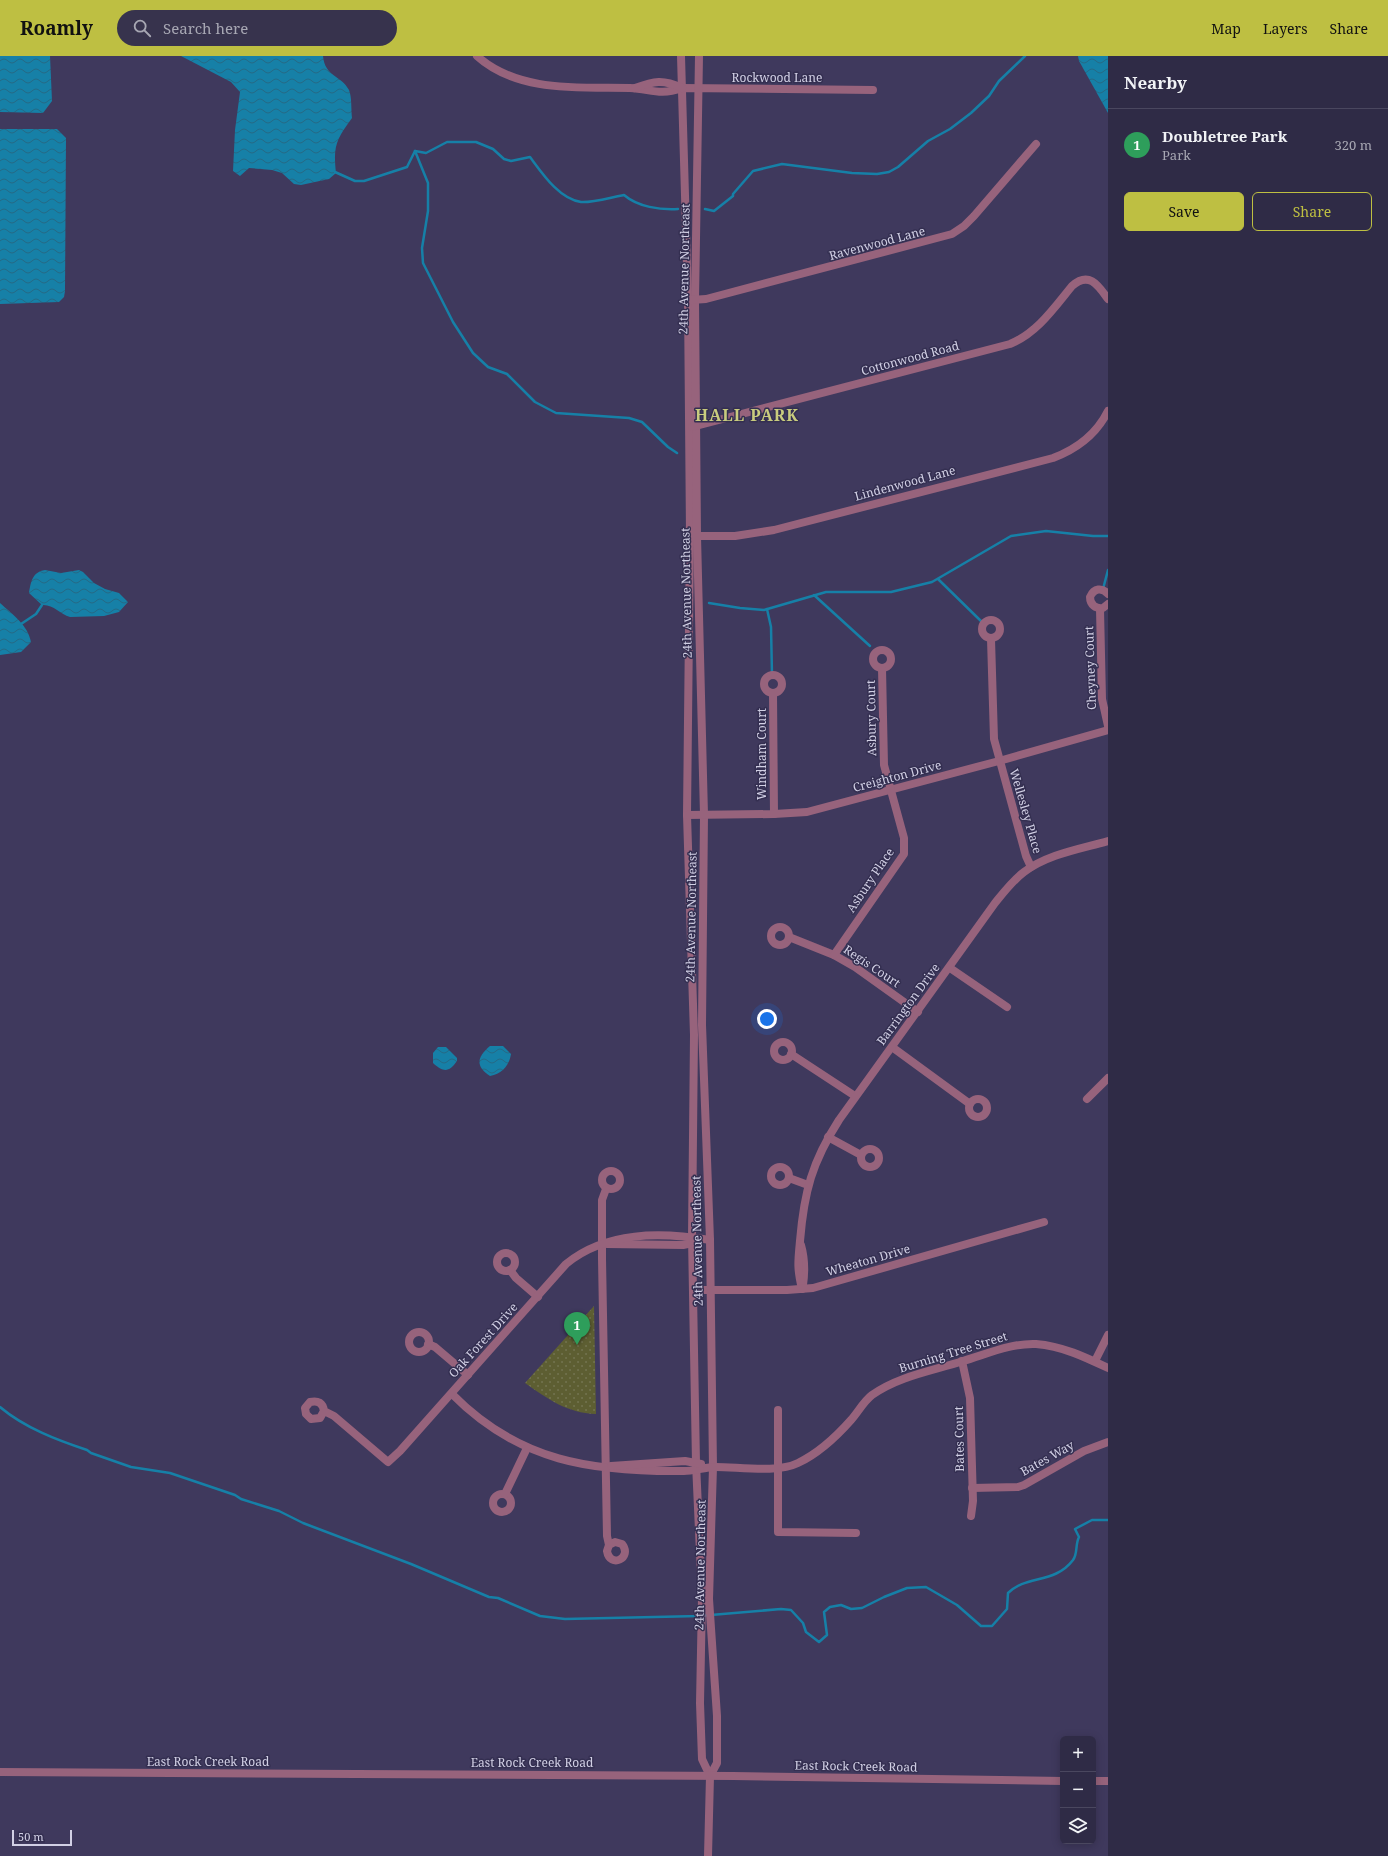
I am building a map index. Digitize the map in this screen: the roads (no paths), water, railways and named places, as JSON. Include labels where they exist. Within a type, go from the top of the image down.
[{"type":"street","name":"Rockwood Lane","points":[[478,56],[501,71],[536,83],[574,88],[635,88],[647,84],[668,82],[682,88],[873,90]]},
{"type":"street","name":"24th Avenue Northeast","points":[[681,56],[692,300]]},
{"type":"street","name":"24th Avenue Northeast","points":[[699,56],[692,300],[692,427],[693,536],[704,815],[702,1025],[710,1240],[714,1467],[700,1703],[702,1759],[710,1776],[708,1856]]},
{"type":"street","name":"Ravenwood Lane","points":[[692,300],[706,299],[840,265],[952,234],[964,226],[974,216],[1036,144]]},
{"type":"street","name":"Cottonwood Road","points":[[692,427],[1010,344],[1021,339],[1035,329],[1072,286],[1080,281],[1088,280],[1096,283],[1108,299]]},
{"type":"street","name":"Lindenwood Lane","points":[[693,536],[735,536],[774,530],[1053,458],[1068,452],[1085,441],[1099,427],[1108,411]]},
{"type":"street","name":"24th Avenue Northeast","points":[[693,536],[687,815],[694,1035],[692,1240],[696,1466],[706,1597]]},
{"type":"street","name":"Cheyney Court","points":[[1100,609],[1090,601],[1092,594],[1096,590],[1101,589],[1108,594]]},
{"type":"street","name":"Cheyney Court","points":[[1100,609],[1108,604]]},
{"type":"street","name":"Cheyney Court","points":[[1100,609],[1102,699],[1108,726]]},
{"type":"street","name":"Wellesley Place","points":[[991,639],[993,730],[999,761],[1031,867]]},
{"type":"street","name":"Asbury Court","points":[[882,668],[883,755],[890,790]]},
{"type":"street","name":"Windham Court","points":[[773,693],[774,814]]},
{"type":"street","name":"Creighton Drive","points":[[687,815],[807,812],[999,761],[1108,730]]},
{"type":"street","name":"Asbury Place","points":[[834,955],[904,854],[904,838],[890,790]]},
{"type":"street","name":"Barrington Drive","points":[[802,1289],[805,1271],[804,1256],[800,1242],[802,1212],[808,1185],[828,1137],[856,1096],[950,968],[995,903],[1015,880],[1031,867],[1051,858],[1108,841]]},
{"type":"street","name":"Regis Court","points":[[789,938],[834,955],[856,967],[918,1012]]},
{"type":"street","points":[[950,968],[1007,1008]]},
{"type":"street","points":[[892,1047],[970,1104]]},
{"type":"street","points":[[791,1054],[856,1096]]},
{"type":"street","points":[[1087,1099],[1108,1078]]},
{"type":"street","points":[[828,1137],[861,1154]]},
{"type":"street","points":[[789,1178],[808,1185]]},
{"type":"street","points":[[606,1188],[602,1200],[602,1244],[607,1536],[609,1545]]},
{"type":"street","name":"Wheaton Drive","points":[[693,1290],[802,1289],[830,1284],[1044,1222]]},
{"type":"street","name":"Oak Forest Drive","points":[[324,1411],[334,1416],[388,1462],[400,1451],[576,1256],[584,1251],[619,1237],[682,1235],[692,1240],[710,1240]]},
{"type":"street","points":[[510,1270],[516,1278],[538,1297]]},
{"type":"street","points":[[1095,1361],[1108,1335]]},
{"type":"street","points":[[428,1344],[435,1347],[468,1374]]},
{"type":"street","name":"Burning Tree Street","points":[[452,1394],[491,1427],[527,1448],[565,1460],[606,1467],[622,1464],[685,1461],[696,1466],[778,1468],[797,1464],[822,1449],[851,1420],[870,1396],[901,1379],[1018,1345],[1035,1344],[1058,1347],[1095,1361],[1108,1368]]},
{"type":"street","name":"Bates Court","points":[[962,1362],[970,1398],[972,1488],[971,1516]]},
{"type":"street","points":[[778,1410],[778,1532],[856,1533]]},
{"type":"street","name":"Bates Way","points":[[972,1488],[1024,1485],[1084,1451],[1108,1442]]},
{"type":"street","points":[[505,1494],[527,1448]]},
{"type":"street","name":"24th Avenue Northeast","points":[[706,1618],[717,1716],[717,1763],[710,1776]]},
{"type":"street","name":"East Rock Creek Road","points":[[0,1772],[710,1776],[1060,1781]]},
{"type":"street","points":[[1096,1781],[1108,1781]]},
{"type":"water","points":[[0,56],[50,56],[52,101],[43,113],[0,112]]},
{"type":"water","points":[[181,56],[323,56],[324,63],[330,72],[346,85],[350,93],[351,100],[352,118],[342,132],[337,144],[335,156],[336,173],[329,179],[301,185],[294,184],[282,173],[272,170],[249,168],[240,176],[233,171],[235,130],[240,92],[231,82]]},
{"type":"water","points":[[1078,56],[1108,56],[1108,113],[1079,61]]},
{"type":"water","points":[[0,129],[57,129],[66,138],[65,291],[64,297],[59,302],[0,304]]},
{"type":"water","points":[[45,570],[61,573],[79,570],[94,583],[105,589],[119,593],[128,602],[119,612],[104,616],[66,616],[50,606],[42,605],[29,593],[35,575]]},
{"type":"water","points":[[0,603],[19,620],[27,630],[31,642],[21,652],[0,655]]},
{"type":"water","points":[[490,1046],[503,1046],[511,1054],[507,1066],[498,1073],[490,1076],[482,1069],[480,1065],[480,1058]]},
{"type":"water","points":[[438,1047],[446,1047],[457,1058],[457,1061],[449,1069],[443,1070],[433,1063],[433,1053]]},
{"type":"waterway","points":[[705,209],[714,211],[733,196],[733,194],[753,171],[782,164],[852,173],[877,174],[889,172],[898,167],[928,141],[950,129],[971,113],[989,96],[999,81],[1025,56]]},
{"type":"waterway","points":[[335,172],[355,181],[364,181],[407,167],[415,151],[426,153],[447,142],[476,142],[493,149],[504,159],[511,161],[530,157],[558,191],[573,200],[591,202],[624,195],[642,205],[664,209],[678,209]]},
{"type":"waterway","points":[[415,151],[428,183],[428,211],[422,248],[423,263],[453,322],[473,353],[488,367],[507,374],[535,402],[556,413],[629,418],[642,422],[668,447],[677,453]]},
{"type":"waterway","points":[[709,603],[764,610],[826,592],[891,592],[932,582],[1011,536],[1046,531],[1093,536],[1108,536]]},
{"type":"waterway","points":[[1103,589],[1108,570]]},
{"type":"waterway","points":[[938,579],[983,623]]},
{"type":"waterway","points":[[814,595],[870,646]]},
{"type":"waterway","points":[[21,624],[36,614],[42,605]]},
{"type":"waterway","points":[[767,609],[771,627],[772,675]]},
{"type":"waterway","points":[[0,1407],[31,1427],[53,1438],[87,1450],[91,1453],[131,1467],[170,1473],[235,1495],[241,1499],[279,1511],[303,1523],[411,1564],[489,1597],[498,1598],[540,1616],[565,1619],[699,1616],[781,1609],[791,1610],[803,1623],[806,1632],[819,1642],[827,1635],[824,1612],[830,1607],[841,1605],[851,1609],[862,1608],[907,1588],[926,1587],[957,1605],[981,1626],[992,1626],[1007,1609],[1008,1593],[1015,1587],[1058,1573],[1066,1568],[1073,1560],[1079,1537],[1075,1529],[1092,1520],[1108,1520]]},
{"type":"place","name":"Doubletree Park","points":[[577,1345]]},
{"type":"district","name":"HALL PARK","points":[[747,415]]}]
